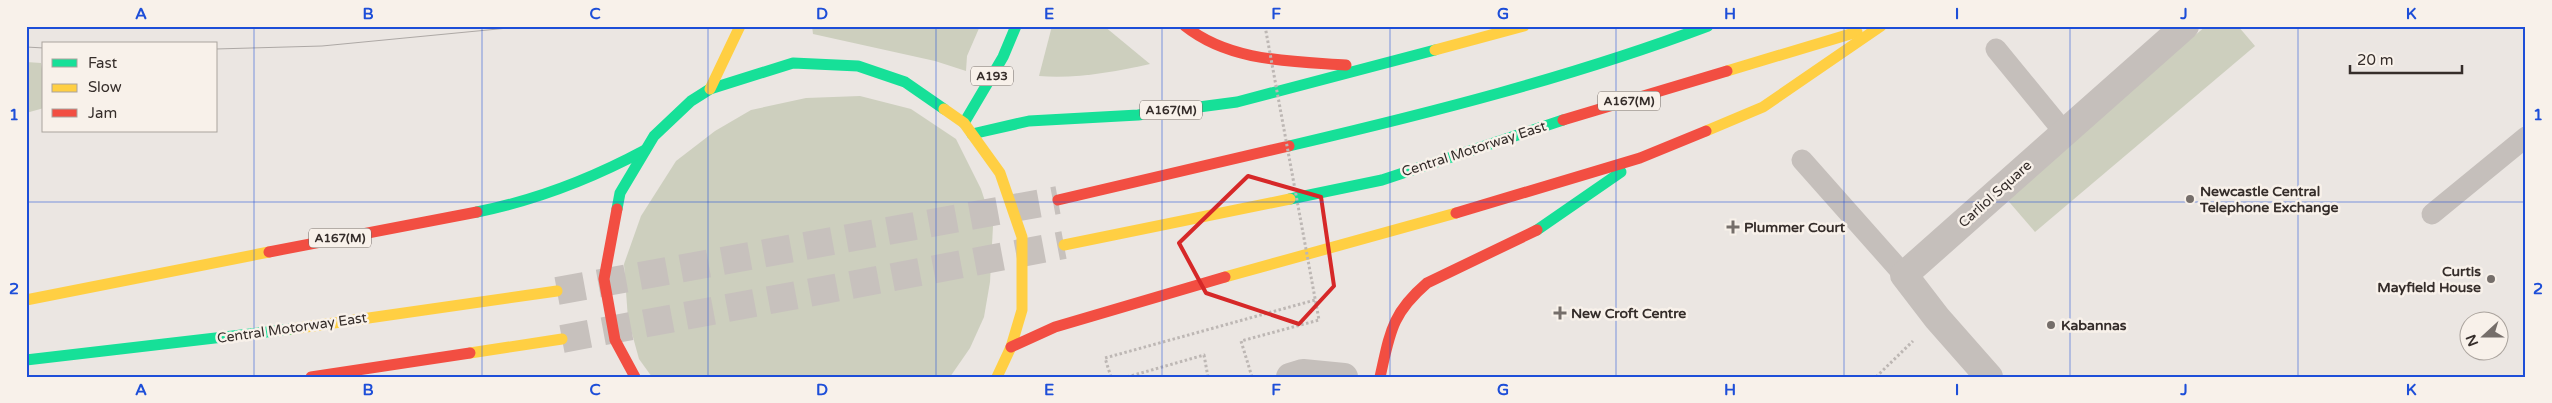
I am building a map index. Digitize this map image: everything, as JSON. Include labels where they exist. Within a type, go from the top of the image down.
[{"type":"main road","points":[[710,89],[740,26]]},
{"type":"main road","name":"A193","points":[[964,123],[1003,57],[1016,26]]},
{"type":"main road","name":"A167(M)","points":[[1185,26],[1200,38],[1259,59],[1367,67]]},
{"type":"main road","name":"A167(M)","points":[[972,134],[1029,122],[1138,114],[1237,102],[1524,26]]},
{"type":"main road","points":[[1058,200],[1365,128],[1508,90],[1677,38],[1708,26]]},
{"type":"main road","name":"A167(M)","points":[[1011,347],[1055,327],[1175,290],[1389,233],[1640,158],[1762,107],[1879,26]]},
{"type":"main road","name":"Central Motorway East","points":[[1064,245],[1382,180],[1538,128],[1879,26]]},
{"type":"main road","points":[[635,377],[615,340],[604,278],[620,194],[654,136],[691,102],[710,89],[793,63],[858,66],[905,82],[964,123],[1000,173],[1022,237],[1022,310],[1011,347],[997,377]]},
{"type":"main road","name":"A167(M)","points":[[26,300],[510,205],[551,195],[594,178],[645,150]]},
{"type":"main road","name":"A167(M)","points":[[1380,377],[1389,333],[1398,311],[1410,297],[1427,283],[1545,226],[1640,158]]},
{"type":"main road","name":"Central Motorway East","points":[[26,360],[277,331],[557,291]]},
{"type":"main road","points":[[311,377],[562,339]]},
{"type":"street","name":"Carliol Square","points":[[1904,276],[2185,26]]},
{"type":"street","points":[[1904,276],[1937,318],[1989,377]]},
{"type":"street","points":[[1290,377],[1303,373],[1344,377]]},
{"type":"lane","points":[[1996,49],[2064,132]]},
{"type":"lane","points":[[2432,214],[2526,137]]},
{"type":"lane","points":[[1802,160],[1904,276]]},
{"type":"path","points":[[1252,377],[1241,341],[1319,320],[1265,26]]},
{"type":"path","points":[[1111,377],[1105,358],[1315,300]]},
{"type":"path","points":[[1876,377],[1937,318]]},
{"type":"path","points":[[1127,377],[1204,355],[1208,377]]},
{"type":"highlighted area","points":[[1248,176],[1321,197],[1334,286],[1299,324],[1206,293],[1179,243]]},
{"type":"green space","points":[[812,26],[980,26],[967,56],[966,71],[935,61],[813,34]]},
{"type":"green space","points":[[1052,26],[1104,26],[1150,64],[1095,74],[1067,77],[1039,76]]},
{"type":"green space","points":[[2206,26],[2238,26],[2255,46],[2035,232],[2004,196]]},
{"type":"green space","points":[[26,62],[41,63],[42,109],[26,113]]},
{"type":"green space","points":[[860,96],[911,109],[956,139],[981,189],[993,226],[990,282],[984,317],[970,348],[950,377],[652,377],[639,359],[628,319],[624,264],[641,216],[676,161],[715,131],[751,110],[806,98]]},
{"type":"tunnel","points":[[557,291],[1058,200]]},
{"type":"tunnel","points":[[562,339],[1064,245]]},
{"type":"tram line","points":[[218,49],[322,46],[529,26]]},
{"type":"tram line","points":[[26,47],[42,48]]},
{"type":"traffic: fast","points":[[964,123],[1003,57],[1016,26]]},
{"type":"traffic: fast","points":[[1289,146],[1553,78],[1708,26]]},
{"type":"traffic: fast","points":[[972,134],[1029,121],[1138,115],[1237,102],[1435,50]]},
{"type":"traffic: fast","points":[[617,209],[620,193],[654,136],[691,101],[710,89],[793,63],[858,66],[905,82],[944,109]]},
{"type":"traffic: fast","points":[[1290,199],[1382,180],[1563,120]]},
{"type":"traffic: fast","points":[[477,212],[542,195],[584,179],[645,150]]},
{"type":"traffic: fast","points":[[1537,230],[1621,172]]},
{"type":"traffic: fast","points":[[26,360],[292,329]]},
{"type":"traffic: slow","points":[[710,89],[740,26]]},
{"type":"traffic: slow","points":[[1435,50],[1524,26]]},
{"type":"traffic: slow","points":[[1706,131],[1763,107],[1881,26]]},
{"type":"traffic: slow","points":[[1727,71],[1857,32]]},
{"type":"traffic: slow","points":[[944,109],[964,123],[1000,173],[1022,237],[1022,310],[1011,347],[997,377]]},
{"type":"traffic: slow","points":[[1064,245],[1290,199]]},
{"type":"traffic: slow","points":[[1225,277],[1456,213]]},
{"type":"traffic: slow","points":[[26,300],[269,252]]},
{"type":"traffic: slow","points":[[292,329],[557,291]]},
{"type":"traffic: slow","points":[[470,353],[562,339]]},
{"type":"traffic: jam","points":[[1185,26],[1221,47],[1241,53],[1262,58],[1346,65]]},
{"type":"traffic: jam","points":[[1563,120],[1727,71]]},
{"type":"traffic: jam","points":[[1456,213],[1640,158],[1706,131]]},
{"type":"traffic: jam","points":[[1058,200],[1289,146]]},
{"type":"traffic: jam","points":[[617,209],[604,279],[615,340],[635,377]]},
{"type":"traffic: jam","points":[[269,252],[477,212]]},
{"type":"traffic: jam","points":[[1380,377],[1386,348],[1394,325],[1415,294],[1427,283],[1537,230]]},
{"type":"traffic: jam","points":[[1011,347],[1055,327],[1225,277]]},
{"type":"traffic: jam","points":[[311,377],[470,353]]},
{"type":"place","name":"Newcastle Central Telephone Exchange","points":[[2190,199]]},
{"type":"place","name":"Plummer Court","points":[[1733,227]]},
{"type":"place","name":"Curtis Mayfield House","points":[[2491,279]]},
{"type":"place","name":"New Croft Centre","points":[[1560,313]]},
{"type":"place","name":"Kabannas","points":[[2051,325]]}]
